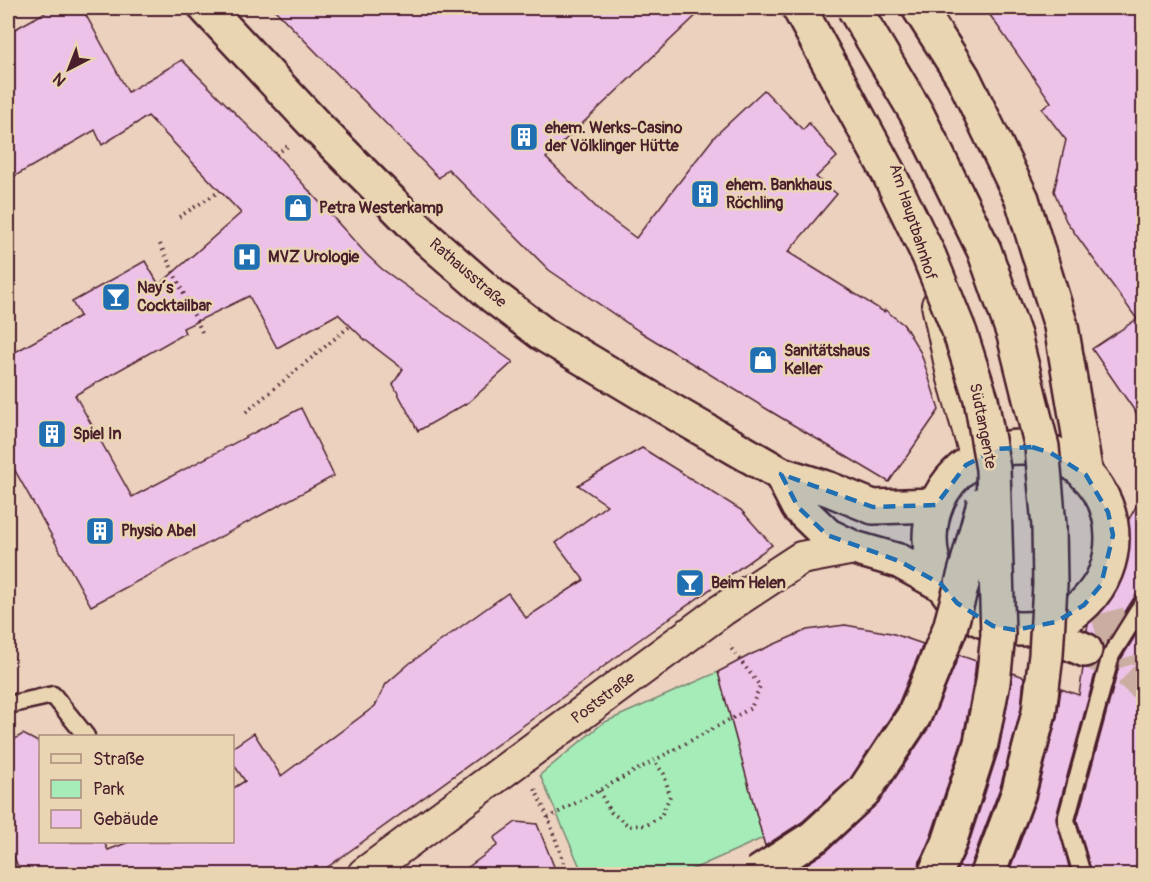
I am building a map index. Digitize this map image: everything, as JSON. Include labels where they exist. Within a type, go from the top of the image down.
[{"type":"main road","name":"Rathausstraße","points":[[206,8],[306,115],[429,240],[493,296],[543,334],[672,412],[781,474],[829,489],[873,507],[936,505]]},
{"type":"main road","name":"Südtangente","points":[[800,8],[888,172],[929,256],[960,333],[981,399],[998,635],[993,682],[981,743],[949,843],[935,874]]},
{"type":"main road","points":[[854,8],[917,114],[984,250],[1014,335],[1042,447],[1050,585],[1046,655],[1039,712],[1018,794],[988,874]]},
{"type":"main road","points":[[919,8],[963,77],[1022,199],[1061,326],[1086,475]]},
{"type":"main road","points":[[1032,447],[1059,456],[1086,475],[1099,493],[1108,512],[1113,535],[1104,598],[1084,605],[1056,622],[1037,628],[1015,630],[993,626],[973,616],[956,602],[941,584],[930,542],[931,524],[936,505],[954,476],[985,464],[997,450],[1032,447]]},
{"type":"main road","points":[[757,874],[814,837],[864,791],[914,716],[950,628],[985,464]]},
{"type":"main road","points":[[781,474],[798,507],[827,535],[854,548],[899,561],[941,584]]},
{"type":"main road","points":[[1037,628],[1084,650]]},
{"type":"street","name":"Poststraße","points":[[364,874],[722,610],[801,558],[854,548]]},
{"type":"lane","points":[[1082,874],[1066,820],[1111,655],[1143,602]]},
{"type":"lane","points":[[8,705],[53,695],[85,735]]},
{"type":"path","points":[[179,217],[220,191]]},
{"type":"path","points":[[160,244],[202,332]]},
{"type":"path","points":[[246,412],[350,326]]},
{"type":"path","points":[[548,818],[751,708],[760,686],[730,647],[734,640]]},
{"type":"path","points":[[521,759],[548,818],[568,874]]},
{"type":"path","points":[[599,791],[611,812],[629,826],[647,825],[662,816],[670,796],[664,774],[654,761]]},
{"type":"highlighted area","points":[[1032,447],[1051,453],[1086,475],[1108,512],[1113,535],[1101,585],[1084,605],[1056,622],[1015,630],[993,626],[957,603],[941,584],[899,561],[827,535],[798,507],[781,474],[873,507],[936,505],[966,465],[997,449]]},
{"type":"green space","points":[[718,672],[763,838],[682,874],[583,874],[540,775],[603,723]]},
{"type":"building","points":[[53,8],[82,8],[128,92],[182,60],[276,154],[382,269],[513,362],[469,402],[418,431],[393,384],[403,369],[364,339],[338,314],[277,348],[249,296],[183,328],[185,333],[75,395],[132,497],[301,408],[334,476],[91,606],[8,458],[8,356],[80,316],[72,302],[145,261],[159,285],[241,213],[148,116],[102,145],[95,130],[8,180],[8,33]]},
{"type":"building","points":[[273,8],[704,8],[546,158],[602,213],[636,238],[715,136],[764,90],[803,130],[809,123],[837,157],[816,177],[837,194],[788,252],[884,312],[885,310],[904,325],[921,353],[939,410],[889,482],[775,414],[639,331],[549,270],[448,169],[439,178]]},
{"type":"building","points":[[985,8],[1143,8],[1143,423],[1092,349],[1137,319],[1066,221],[1054,191],[1066,140],[1042,109],[1051,102]]},
{"type":"building","points":[[642,448],[741,510],[772,545],[318,874],[21,874],[12,852],[8,850],[8,743],[23,734],[39,742],[39,843],[104,843],[108,850],[126,843],[234,843],[234,788],[245,781],[234,765],[234,747],[254,733],[281,776],[375,706],[386,684],[410,663],[508,593],[526,618],[584,580],[556,543],[607,505],[578,485]]},
{"type":"building","points":[[1143,494],[1143,592],[1135,596],[1103,647],[1100,638],[1087,631],[1090,604],[1114,546]]},
{"type":"building","points":[[1143,623],[1143,874],[1092,874],[1077,820],[1121,659]]},
{"type":"building","points":[[845,625],[891,633],[923,644],[897,707],[850,779],[802,822],[765,846],[718,672],[807,630]]},
{"type":"building","points":[[959,655],[976,661],[963,738],[916,874],[791,874],[827,851],[880,801],[930,726]]},
{"type":"building","points":[[1098,663],[1056,817],[1071,874],[1008,874],[1036,799],[1057,717],[1061,689],[1079,695],[1083,668]]},
{"type":"building","points":[[1013,673],[1024,677],[1021,709],[1000,788],[970,867],[970,874],[955,874],[967,849],[999,749]]},
{"type":"building","points":[[516,822],[537,824],[557,874],[459,874],[498,845],[494,838]]},
{"type":"tunnel","points":[[1107,612],[1123,667]]},
{"type":"tunnel","points":[[1085,650],[1123,667],[1144,685]]},
{"type":"place","name":"ehem. Werks-Casino der Völklinger Hütte","points":[[524,137]]},
{"type":"place","name":"ehem. Bankhaus Röchling","points":[[705,194]]},
{"type":"place","name":"Petra Westerkamp","points":[[298,208]]},
{"type":"place","name":"MVZ Urologie","points":[[247,257]]},
{"type":"place","name":"Nay´s Cocktailbar","points":[[116,297]]},
{"type":"place","name":"Sanitätshaus Keller","points":[[763,360]]},
{"type":"place","name":"Spiel In","points":[[52,434]]},
{"type":"place","name":"Physio Abel","points":[[100,531]]},
{"type":"place","name":"Beim Helen","points":[[690,583]]}]
